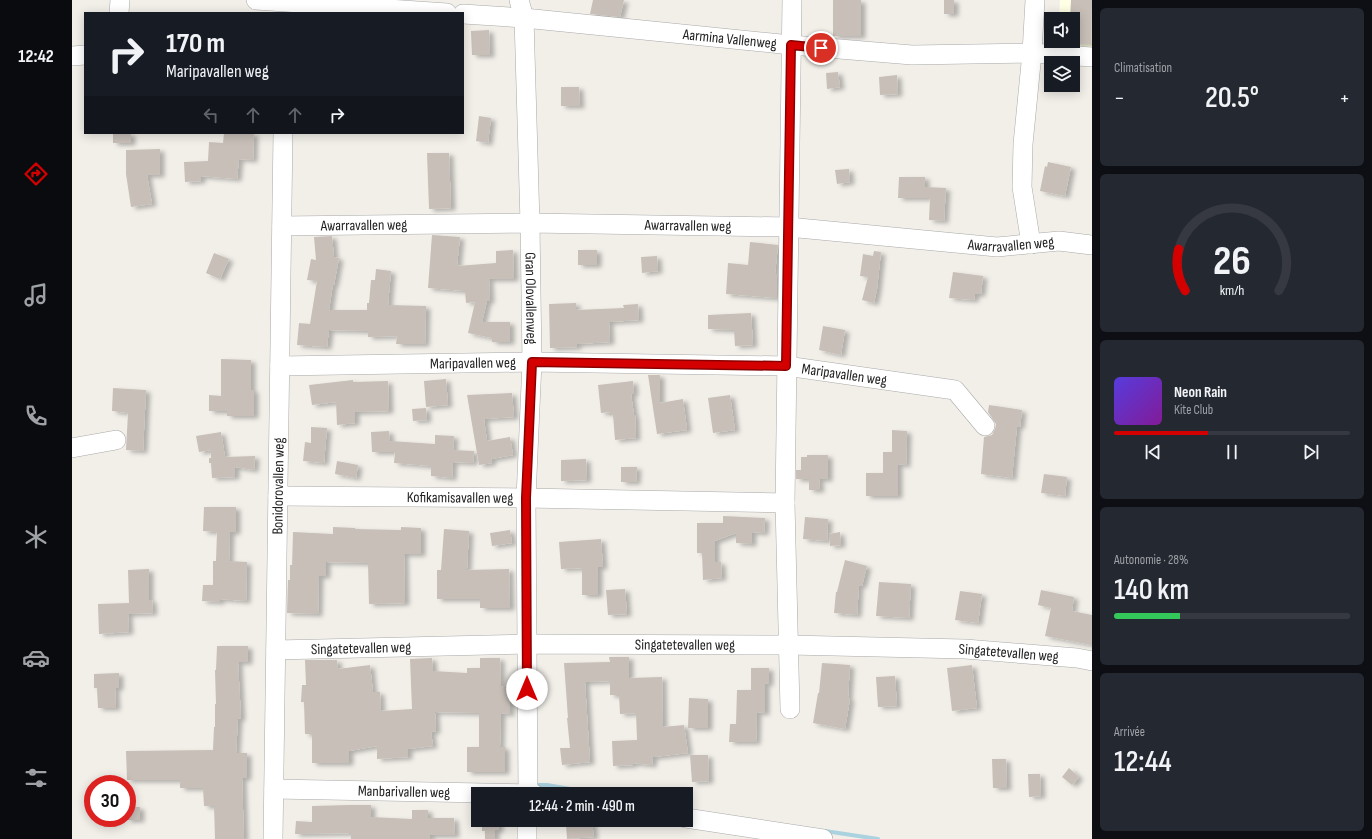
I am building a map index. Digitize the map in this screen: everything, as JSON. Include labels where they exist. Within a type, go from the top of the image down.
[{"type":"street","points":[[119,12],[120,0]]},
{"type":"street","name":"Gran Olovallenweg","points":[[519,0],[524,18],[530,223],[532,362],[526,498],[530,787]]},
{"type":"street","points":[[790,710],[785,502],[792,0]]},
{"type":"street","points":[[1031,244],[1022,188],[1023,144],[1032,53],[1035,0]]},
{"type":"street","points":[[272,3],[430,12]]},
{"type":"street","name":"Aarmina Vallenweg","points":[[464,14],[524,18],[791,45],[912,55],[1032,53],[1092,57]]},
{"type":"street","points":[[72,56],[84,56]]},
{"type":"street","name":"Bonidorovallen weg","points":[[273,839],[283,134]]},
{"type":"street","name":"Awarravallen weg","points":[[282,226],[530,223],[788,227],[997,247],[1059,241],[1092,245]]},
{"type":"street","name":"Maripavallen weg","points":[[280,366],[532,362],[786,366],[955,390],[985,426]]},
{"type":"street","points":[[72,448],[116,440]]},
{"type":"street","name":"Kofikamisavallen weg","points":[[278,496],[785,502]]},
{"type":"street","name":"Singatetevallen weg","points":[[276,650],[527,644],[789,645],[965,648],[1077,658],[1092,661]]},
{"type":"street","name":"Manbarivallen weg","points":[[274,790],[471,793]]},
{"type":"street","points":[[693,819],[823,839]]},
{"type":"street","points":[[527,827],[527,839]]},
{"type":"shaded area","points":[[1060,0],[1092,0],[1092,50],[1058,48],[1080,48],[1080,12],[1059,12]]},
{"type":"building","points":[[593,0],[624,0],[620,17],[590,14]]},
{"type":"building","points":[[833,0],[861,0],[861,36],[833,36]]},
{"type":"building","points":[[944,0],[954,0],[954,14],[944,14]]},
{"type":"building","points":[[1071,0],[1092,0],[1091,44],[1080,44],[1080,12],[1070,12]]},
{"type":"building","points":[[489,30],[490,55],[472,55],[471,31]]},
{"type":"building","points":[[838,72],[840,87],[827,89],[826,73]]},
{"type":"building","points":[[897,75],[898,94],[880,95],[879,77]]},
{"type":"building","points":[[561,87],[579,87],[580,106],[561,106]]},
{"type":"building","points":[[479,116],[491,118],[488,143],[476,141]]},
{"type":"building","points":[[113,134],[131,134],[131,143],[113,143]]},
{"type":"building","points":[[224,134],[254,134],[253,160],[239,159],[237,179],[201,176],[201,181],[185,182],[184,162],[208,161],[209,142],[223,143]]},
{"type":"building","points":[[160,149],[160,175],[147,175],[152,204],[131,207],[126,174],[126,150]]},
{"type":"building","points":[[427,153],[449,153],[451,208],[429,209]]},
{"type":"building","points":[[1048,162],[1071,167],[1065,196],[1040,191],[1045,166],[1047,167]]},
{"type":"building","points":[[849,169],[850,182],[837,184],[835,170]]},
{"type":"building","points":[[899,177],[925,177],[925,187],[946,188],[944,221],[929,220],[930,198],[898,198]]},
{"type":"building","points":[[432,235],[460,237],[457,266],[496,263],[496,251],[513,250],[514,279],[489,279],[490,301],[487,301],[482,322],[510,322],[510,342],[492,342],[492,338],[468,333],[475,302],[466,303],[465,291],[428,288]]},
{"type":"building","points":[[332,236],[334,257],[339,258],[329,310],[367,310],[371,280],[375,280],[376,269],[391,271],[388,305],[426,306],[425,344],[396,344],[397,336],[368,337],[368,331],[329,330],[327,347],[297,345],[299,323],[310,324],[317,281],[307,280],[311,259],[316,260],[314,237]]},
{"type":"building","points":[[750,242],[778,245],[775,274],[777,274],[777,298],[726,294],[728,263],[748,265]]},
{"type":"building","points":[[578,250],[597,250],[597,265],[578,265]]},
{"type":"building","points":[[874,251],[881,252],[874,303],[862,300],[868,277],[860,276],[863,254],[873,256]]},
{"type":"building","points":[[214,253],[229,259],[220,279],[206,273]]},
{"type":"building","points":[[657,256],[658,271],[642,273],[641,257]]},
{"type":"building","points":[[953,272],[983,276],[981,294],[975,294],[974,300],[949,298]]},
{"type":"building","points":[[576,303],[576,310],[624,308],[623,305],[638,304],[639,320],[609,322],[610,342],[577,344],[577,347],[550,348],[549,304]]},
{"type":"building","points":[[751,313],[753,345],[735,346],[734,330],[708,329],[708,315]]},
{"type":"building","points":[[823,326],[845,330],[841,355],[819,350]]},
{"type":"building","points":[[221,359],[251,360],[251,390],[254,390],[254,416],[227,416],[227,411],[209,411],[209,395],[221,396]]},
{"type":"building","points":[[648,375],[660,375],[660,403],[683,399],[687,430],[657,434]]},
{"type":"building","points":[[446,379],[448,405],[426,407],[424,381]]},
{"type":"building","points":[[353,380],[353,382],[388,381],[389,411],[355,412],[355,423],[337,425],[336,402],[312,405],[309,385]]},
{"type":"building","points":[[633,381],[634,394],[631,394],[635,415],[636,438],[615,440],[613,415],[610,416],[610,412],[601,413],[598,385]]},
{"type":"building","points":[[113,388],[146,390],[143,451],[126,450],[128,413],[112,411]]},
{"type":"building","points":[[512,393],[514,417],[484,419],[487,441],[510,437],[513,455],[491,459],[492,463],[479,465],[467,395]]},
{"type":"building","points":[[730,395],[735,430],[713,433],[708,398]]},
{"type":"building","points":[[989,405],[1022,410],[1020,427],[1017,426],[1012,478],[981,474],[984,437],[992,435],[996,424],[988,412]]},
{"type":"building","points":[[426,408],[427,420],[413,421],[412,409]]},
{"type":"building","points":[[311,427],[327,428],[324,463],[303,461],[305,442],[311,443]]},
{"type":"building","points":[[892,430],[907,431],[906,465],[898,464],[898,496],[866,496],[866,473],[883,473],[883,452],[892,452]]},
{"type":"building","points":[[389,431],[390,441],[435,444],[435,435],[454,436],[453,450],[474,451],[473,463],[453,462],[452,478],[431,476],[431,466],[394,463],[395,452],[372,452],[371,432]]},
{"type":"building","points":[[221,432],[225,457],[255,456],[254,470],[235,467],[235,477],[212,478],[211,463],[209,463],[209,458],[211,458],[211,450],[199,452],[196,436]]},
{"type":"building","points":[[807,455],[828,455],[828,479],[819,479],[820,490],[809,490],[809,479],[796,479],[796,470],[801,470],[801,457],[807,457]]},
{"type":"building","points":[[586,459],[587,480],[561,481],[561,460]]},
{"type":"building","points":[[337,461],[358,465],[356,478],[335,474]]},
{"type":"building","points":[[621,467],[637,467],[636,482],[621,482]]},
{"type":"building","points":[[1044,474],[1067,477],[1065,496],[1041,493]]},
{"type":"building","points":[[204,507],[236,507],[236,532],[230,532],[229,561],[247,562],[246,601],[220,599],[220,602],[202,601],[203,585],[213,585],[213,561],[216,561],[217,532],[203,531]]},
{"type":"building","points":[[723,516],[765,518],[764,533],[752,532],[752,544],[736,543],[736,533],[715,541],[715,562],[721,562],[722,578],[703,580],[702,553],[697,553],[697,523],[723,523]]},
{"type":"building","points":[[805,517],[828,519],[827,541],[803,539]]},
{"type":"building","points":[[333,527],[401,530],[401,527],[421,528],[421,554],[404,554],[405,603],[369,604],[368,563],[326,562],[326,576],[319,576],[318,614],[287,613],[288,580],[290,580],[290,565],[292,565],[293,532],[333,534]]},
{"type":"building","points":[[444,529],[469,531],[467,570],[509,569],[510,608],[480,608],[480,599],[437,599],[437,570],[441,570]]},
{"type":"building","points":[[510,530],[512,543],[492,546],[490,533]]},
{"type":"building","points":[[840,532],[841,545],[830,546],[829,534]]},
{"type":"building","points":[[601,539],[603,567],[598,567],[598,595],[582,595],[582,568],[561,569],[559,542]]},
{"type":"building","points":[[845,560],[867,566],[862,586],[859,585],[857,615],[834,613],[836,592]]},
{"type":"building","points":[[149,569],[149,600],[152,600],[153,613],[128,614],[129,632],[99,634],[98,604],[129,603],[128,570]]},
{"type":"building","points":[[879,582],[911,584],[909,618],[876,616]]},
{"type":"building","points":[[625,589],[627,614],[608,615],[606,590]]},
{"type":"building","points":[[1041,590],[1074,597],[1072,611],[1092,615],[1092,645],[1045,636],[1051,608],[1038,605]]},
{"type":"building","points":[[960,591],[982,594],[978,623],[955,620]]},
{"type":"building","points":[[217,646],[248,646],[248,662],[238,662],[241,718],[238,719],[236,753],[247,753],[247,778],[242,778],[244,839],[215,839],[214,806],[204,806],[203,788],[180,788],[180,780],[136,780],[136,775],[127,775],[126,751],[213,750],[216,704]]},
{"type":"building","points":[[609,657],[629,657],[629,678],[662,677],[663,727],[684,725],[688,753],[653,757],[652,765],[633,763],[633,765],[613,766],[612,741],[637,740],[636,713],[620,714],[619,695],[610,695],[610,681],[585,682],[590,762],[562,765],[560,748],[570,748],[564,663],[610,662]]},
{"type":"building","points":[[432,658],[433,671],[467,673],[467,668],[480,668],[480,658],[500,658],[501,686],[510,687],[510,714],[501,713],[500,747],[505,747],[505,772],[467,772],[467,747],[479,747],[479,713],[435,712],[436,731],[431,732],[433,746],[408,749],[408,757],[377,759],[377,746],[349,751],[349,763],[312,763],[312,734],[305,734],[304,702],[301,702],[302,685],[306,685],[305,660],[337,660],[338,669],[370,665],[373,692],[380,692],[381,711],[412,709],[410,659]]},
{"type":"building","points":[[822,663],[850,665],[848,698],[850,699],[845,729],[813,723],[819,693]]},
{"type":"building","points":[[972,665],[977,708],[952,711],[947,668]]},
{"type":"building","points":[[751,668],[769,668],[769,684],[765,683],[765,713],[757,712],[756,742],[729,742],[730,724],[736,724],[737,690],[751,690]]},
{"type":"building","points":[[119,673],[119,688],[115,688],[116,708],[98,708],[97,688],[94,688],[94,674]]},
{"type":"building","points":[[895,676],[897,706],[878,707],[876,677]]},
{"type":"building","points":[[689,698],[708,699],[708,728],[688,728]]},
{"type":"building","points":[[690,755],[708,755],[709,781],[692,782]]},
{"type":"building","points":[[992,759],[1006,759],[1007,788],[993,788]]},
{"type":"building","points":[[1069,768],[1079,777],[1072,785],[1062,777]]},
{"type":"building","points":[[1028,774],[1040,774],[1041,796],[1029,797]]},
{"type":"building","points":[[371,805],[371,817],[412,819],[412,810],[428,810],[428,818],[454,818],[455,835],[430,835],[430,839],[351,839],[351,833],[295,834],[296,821],[312,822],[312,806]]},
{"type":"building","points":[[136,807],[140,807],[140,820],[136,820]]},
{"type":"building","points":[[482,827],[499,827],[499,830],[495,830],[495,839],[485,839],[485,831],[482,831]]},
{"type":"building","points":[[566,827],[593,827],[594,837],[567,839]]},
{"type":"waterway","points":[[532,785],[559,787]]},
{"type":"waterway","points":[[825,831],[878,839]]},
{"type":"route","points":[[527,689],[526,498],[532,362],[786,366],[791,45],[821,48]]}]
